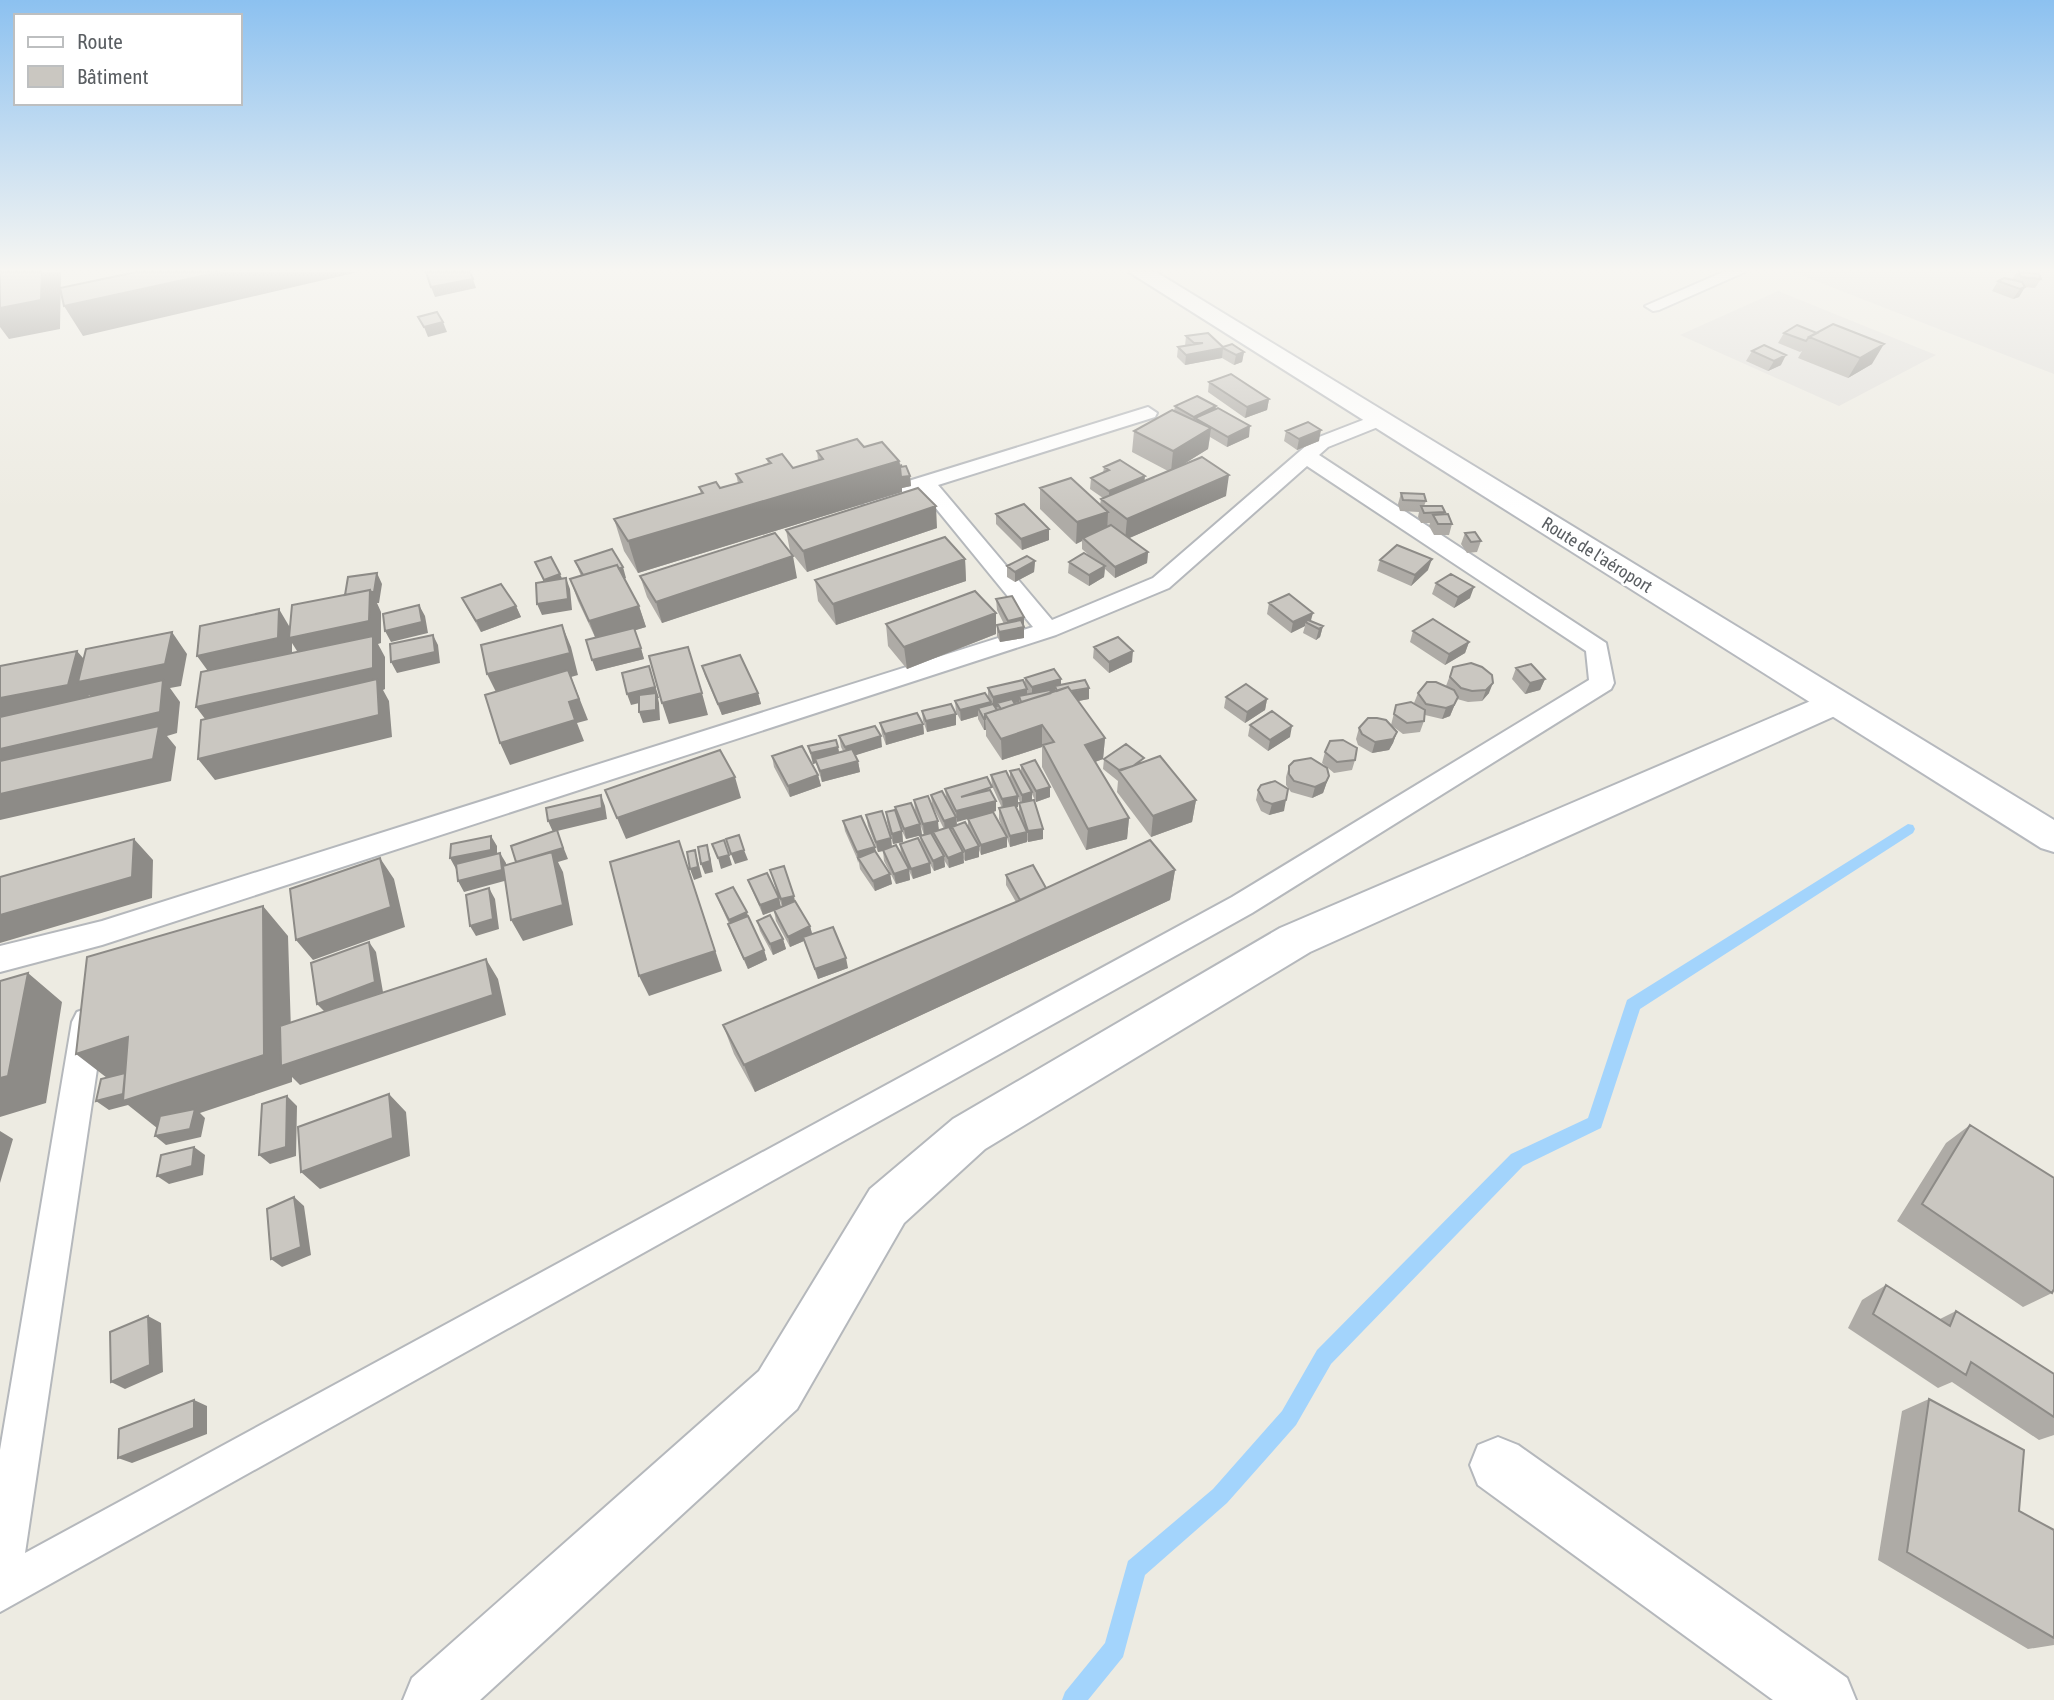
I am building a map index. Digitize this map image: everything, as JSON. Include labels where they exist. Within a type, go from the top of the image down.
[{"type":"street","name":"Route de l'aéroport","points":[[1264,351],[1381,419],[2054,838]]},
{"type":"street","points":[[434,1700],[778,1390],[887,1206],[969,1134],[1295,940],[1834,703]]},
{"type":"street","points":[[1499,1465],[1825,1700]]},
{"type":"lane","points":[[846,506],[1149,413]]},
{"type":"lane","points":[[0,960],[102,933],[1048,630],[1161,583],[1321,443],[1381,419]]},
{"type":"lane","points":[[0,1590],[1242,905],[1602,683],[1598,648],[1306,456]]},
{"type":"lane","points":[[925,482],[1048,630]]},
{"type":"lane","points":[[0,1577],[102,933]]},
{"type":"shaded area","points":[[1717,351],[1927,351],[1936,355],[1839,406]]},
{"type":"shaded area","points":[[1996,351],[2054,351],[2054,374]]},
{"type":"building","points":[[1182,351],[1205,351],[1186,355]]},
{"type":"building","points":[[1753,351],[1778,351],[1786,355],[1774,361]]},
{"type":"building","points":[[1844,351],[1871,351],[1860,358]]},
{"type":"building","points":[[1231,374],[1269,399],[1247,407],[1209,382]]},
{"type":"building","points":[[1197,396],[1216,406],[1194,417],[1175,406]]},
{"type":"building","points":[[1218,408],[1250,426],[1228,437],[1195,418]]},
{"type":"building","points":[[1172,410],[1211,428],[1173,451],[1134,431]]},
{"type":"building","points":[[1308,422],[1321,430],[1299,439],[1286,431]]},
{"type":"building","points":[[857,439],[864,447],[882,442],[899,461],[628,541],[614,519],[703,493],[699,487],[716,482],[720,488],[742,482],[736,474],[771,463],[767,459],[782,454],[793,468],[823,459],[817,451]]},
{"type":"building","points":[[1202,457],[1229,475],[1127,519],[1101,499]]},
{"type":"building","points":[[1120,460],[1145,476],[1109,491],[1091,478],[1109,470],[1104,467]]},
{"type":"building","points":[[906,466],[910,476],[901,477],[900,467]]},
{"type":"building","points":[[1071,478],[1108,512],[1077,522],[1040,488]]},
{"type":"building","points":[[918,488],[936,506],[803,551],[786,530]]},
{"type":"building","points":[[1401,493],[1424,494],[1426,501],[1403,500]]},
{"type":"building","points":[[1024,504],[1049,529],[1021,539],[996,514]]},
{"type":"building","points":[[1421,506],[1442,506],[1445,512],[1424,513]]},
{"type":"building","points":[[1448,514],[1452,524],[1438,524],[1433,515]]},
{"type":"building","points":[[1111,525],[1148,552],[1115,567],[1083,538]]},
{"type":"building","points":[[1475,532],[1481,541],[1471,542],[1465,533]]},
{"type":"building","points":[[775,533],[793,556],[656,602],[640,576]]},
{"type":"building","points":[[945,537],[965,559],[833,604],[815,580]]},
{"type":"building","points":[[1397,545],[1432,559],[1415,575],[1380,560]]},
{"type":"building","points":[[612,549],[623,567],[619,569],[617,565],[583,575],[575,561]]},
{"type":"building","points":[[1084,553],[1105,566],[1089,575],[1069,562]]},
{"type":"building","points":[[1027,556],[1035,561],[1015,572],[1007,566]]},
{"type":"building","points":[[551,557],[560,574],[544,580],[535,562]]},
{"type":"building","points":[[617,565],[639,606],[589,621],[570,579]]},
{"type":"building","points":[[377,573],[374,592],[370,590],[345,595],[348,577]]},
{"type":"building","points":[[1451,574],[1474,587],[1458,597],[1436,583]]},
{"type":"building","points":[[566,578],[568,599],[537,604],[536,583]]},
{"type":"building","points":[[501,584],[516,606],[476,621],[462,598]]},
{"type":"building","points":[[370,590],[369,621],[289,638],[292,605]]},
{"type":"building","points":[[975,591],[996,613],[904,647],[886,624]]},
{"type":"building","points":[[1289,594],[1313,613],[1293,622],[1269,603]]},
{"type":"building","points":[[1012,596],[1024,617],[1008,621],[996,599]]},
{"type":"building","points":[[419,605],[422,622],[385,631],[383,614]]},
{"type":"building","points":[[279,609],[278,638],[197,656],[200,626]]},
{"type":"building","points":[[1433,619],[1469,642],[1449,654],[1413,631]]},
{"type":"building","points":[[1021,620],[1024,627],[999,632],[997,625]]},
{"type":"building","points":[[1308,620],[1323,626],[1319,629],[1305,622]]},
{"type":"building","points":[[562,625],[570,653],[487,674],[481,645]]},
{"type":"building","points":[[634,628],[641,648],[592,660],[586,640]]},
{"type":"building","points":[[172,632],[165,664],[78,682],[86,649]]},
{"type":"building","points":[[433,635],[435,652],[391,662],[390,644]]},
{"type":"building","points":[[373,636],[373,668],[196,707],[201,672]]},
{"type":"building","points":[[1118,637],[1133,651],[1109,662],[1094,647]]},
{"type":"building","points":[[688,647],[702,693],[662,703],[649,656]]},
{"type":"building","points":[[77,651],[68,685],[0,698],[0,666]]},
{"type":"building","points":[[740,655],[758,693],[718,704],[702,666]]},
{"type":"building","points":[[1471,663],[1492,675],[1493,683],[1486,690],[1472,691],[1461,688],[1450,677],[1453,667]]},
{"type":"building","points":[[1531,664],[1545,679],[1530,683],[1516,668]]},
{"type":"building","points":[[649,666],[655,687],[627,694],[622,673]]},
{"type":"building","points":[[1054,669],[1061,679],[1032,687],[1025,678]]},
{"type":"building","points":[[568,670],[579,699],[569,702],[575,720],[500,743],[485,695]]},
{"type":"building","points":[[377,679],[379,715],[198,759],[201,720]]},
{"type":"building","points":[[163,680],[160,712],[0,749],[0,717]]},
{"type":"building","points":[[1023,680],[1027,689],[993,697],[988,688]]},
{"type":"building","points":[[1085,680],[1089,688],[1071,691],[1068,687],[1057,691],[1055,686]]},
{"type":"building","points":[[1427,682],[1436,682],[1454,690],[1458,697],[1454,705],[1446,708],[1426,704],[1418,693]]},
{"type":"building","points":[[1246,684],[1267,699],[1247,712],[1226,697]]},
{"type":"building","points":[[1068,687],[1105,738],[1085,745],[1129,818],[1088,829],[1043,745],[1054,742],[1042,725],[1001,739],[985,714]]},
{"type":"building","points":[[1050,690],[1051,693],[1021,702],[1019,696]]},
{"type":"building","points":[[656,693],[656,710],[639,712],[639,695]]},
{"type":"building","points":[[985,693],[991,702],[960,710],[955,701]]},
{"type":"building","points":[[1012,699],[1015,704],[1001,709],[997,703]]},
{"type":"building","points":[[1411,702],[1425,710],[1424,721],[1407,723],[1394,714],[1396,705]]},
{"type":"building","points":[[951,704],[956,714],[926,721],[922,711]]},
{"type":"building","points":[[993,704],[997,710],[985,714],[984,719],[978,708]]},
{"type":"building","points":[[1272,711],[1292,726],[1270,740],[1250,725]]},
{"type":"building","points":[[917,713],[923,724],[885,734],[880,723]]},
{"type":"building","points":[[1368,718],[1386,720],[1397,732],[1393,739],[1375,742],[1362,734],[1359,728]]},
{"type":"building","points":[[159,726],[153,759],[0,794],[0,761]]},
{"type":"building","points":[[875,726],[881,736],[845,747],[839,736]]},
{"type":"building","points":[[836,740],[838,747],[811,753],[808,746]]},
{"type":"building","points":[[1343,740],[1357,748],[1355,760],[1337,762],[1325,752],[1330,741]]},
{"type":"building","points":[[1126,744],[1144,758],[1133,766],[1119,770],[1104,759]]},
{"type":"building","points":[[802,746],[818,775],[788,786],[772,756]]},
{"type":"building","points":[[852,749],[858,761],[820,771],[815,759]]},
{"type":"building","points":[[720,750],[735,777],[617,818],[605,790]]},
{"type":"building","points":[[1160,756],[1196,800],[1153,816],[1119,771]]},
{"type":"building","points":[[1311,758],[1327,768],[1329,776],[1326,782],[1315,787],[1294,781],[1289,774],[1289,766],[1294,761]]},
{"type":"building","points":[[1035,760],[1050,787],[1036,791],[1021,765]]},
{"type":"building","points":[[1019,769],[1032,792],[1022,795],[1010,771]]},
{"type":"building","points":[[1006,771],[1018,796],[1002,799],[991,775]]},
{"type":"building","points":[[987,777],[992,787],[961,797],[990,790],[996,801],[956,811],[945,789]]},
{"type":"building","points":[[1275,781],[1288,789],[1286,800],[1272,804],[1264,801],[1258,790],[1261,785]]},
{"type":"building","points":[[942,791],[956,817],[944,821],[931,795]]},
{"type":"building","points":[[601,795],[602,808],[548,821],[546,808]]},
{"type":"building","points":[[928,796],[938,821],[923,824],[914,800]]},
{"type":"building","points":[[1034,800],[1043,829],[1028,831],[1019,803]]},
{"type":"building","points":[[911,803],[920,824],[904,829],[895,807]]},
{"type":"building","points":[[1015,805],[1027,832],[1010,836],[999,808]]},
{"type":"building","points":[[895,810],[902,831],[892,834],[886,812]]},
{"type":"building","points":[[882,811],[891,838],[876,842],[866,815]]},
{"type":"building","points":[[993,812],[1007,837],[981,845],[968,819]]},
{"type":"building","points":[[861,816],[875,847],[857,852],[843,821]]},
{"type":"building","points":[[965,822],[979,846],[965,851],[952,827]]},
{"type":"building","points":[[949,827],[963,852],[948,858],[933,832]]},
{"type":"building","points":[[557,830],[563,848],[516,862],[511,846]]},
{"type":"building","points":[[931,833],[944,856],[933,861],[920,836]]},
{"type":"building","points":[[739,835],[744,850],[731,854],[726,839]]},
{"type":"building","points":[[491,836],[491,850],[450,858],[451,844]]},
{"type":"building","points":[[918,838],[930,863],[911,869],[900,844]]},
{"type":"building","points":[[134,839],[132,877],[0,915],[0,877]]},
{"type":"building","points":[[724,840],[729,855],[718,858],[712,844]]},
{"type":"building","points":[[1150,840],[1175,870],[744,1065],[723,1025],[1016,902]]},
{"type":"building","points":[[679,841],[715,951],[639,976],[610,862]]},
{"type":"building","points":[[707,845],[710,861],[701,864],[698,847]]},
{"type":"building","points":[[896,845],[909,869],[894,874],[883,850]]},
{"type":"building","points":[[695,850],[698,867],[690,869],[687,852]]},
{"type":"building","points":[[875,851],[890,874],[873,881],[858,858]]},
{"type":"building","points":[[552,852],[563,905],[511,920],[503,866]]},
{"type":"building","points":[[500,853],[502,870],[458,881],[456,864]]},
{"type":"building","points":[[380,858],[391,907],[296,940],[290,889]]},
{"type":"building","points":[[1033,865],[1046,888],[1020,900],[1006,875]]},
{"type":"building","points":[[784,866],[794,896],[781,899],[770,870]]},
{"type":"building","points":[[767,873],[779,898],[760,905],[748,880]]},
{"type":"building","points":[[733,887],[747,912],[729,920],[716,894]]},
{"type":"building","points":[[489,888],[493,919],[470,926],[466,895]]},
{"type":"building","points":[[795,901],[810,926],[788,937],[774,910]]},
{"type":"building","points":[[263,906],[264,1055],[123,1101],[128,1037],[76,1054],[87,957]]},
{"type":"building","points":[[770,915],[783,939],[770,944],[757,921]]},
{"type":"building","points":[[748,916],[764,950],[744,959],[728,924]]},
{"type":"building","points":[[833,927],[846,958],[815,969],[803,937]]},
{"type":"building","points":[[369,942],[375,982],[317,1004],[311,963]]},
{"type":"building","points":[[486,959],[493,995],[281,1066],[280,1026]]},
{"type":"building","points":[[28,973],[8,1076],[0,1078],[0,981]]},
{"type":"building","points":[[125,1073],[123,1094],[96,1101],[101,1079]]},
{"type":"building","points":[[389,1094],[393,1138],[301,1172],[298,1127]]},
{"type":"building","points":[[287,1096],[286,1147],[259,1155],[262,1104]]},
{"type":"building","points":[[195,1109],[190,1129],[155,1136],[160,1116]]},
{"type":"building","points":[[1970,1125],[2054,1178],[2052,1293],[1922,1204]]},
{"type":"building","points":[[194,1147],[192,1166],[157,1176],[161,1155]]},
{"type":"building","points":[[294,1197],[301,1247],[271,1259],[267,1209]]},
{"type":"building","points":[[1886,1285],[1950,1326],[1956,1311],[2054,1374],[2054,1417],[1971,1362],[1966,1375],[1873,1314]]},
{"type":"building","points":[[148,1316],[150,1365],[111,1382],[110,1332]]},
{"type":"building","points":[[1929,1399],[2024,1450],[2019,1511],[2054,1530],[2054,1638],[1907,1552]]},
{"type":"building","points":[[194,1400],[194,1428],[118,1458],[119,1429]]},
{"type":"waterway","points":[[1073,1700],[1115,1649],[1136,1569],[1220,1496],[1289,1418],[1324,1357],[1517,1160],[1595,1123],[1633,1005],[1908,829]]}]
